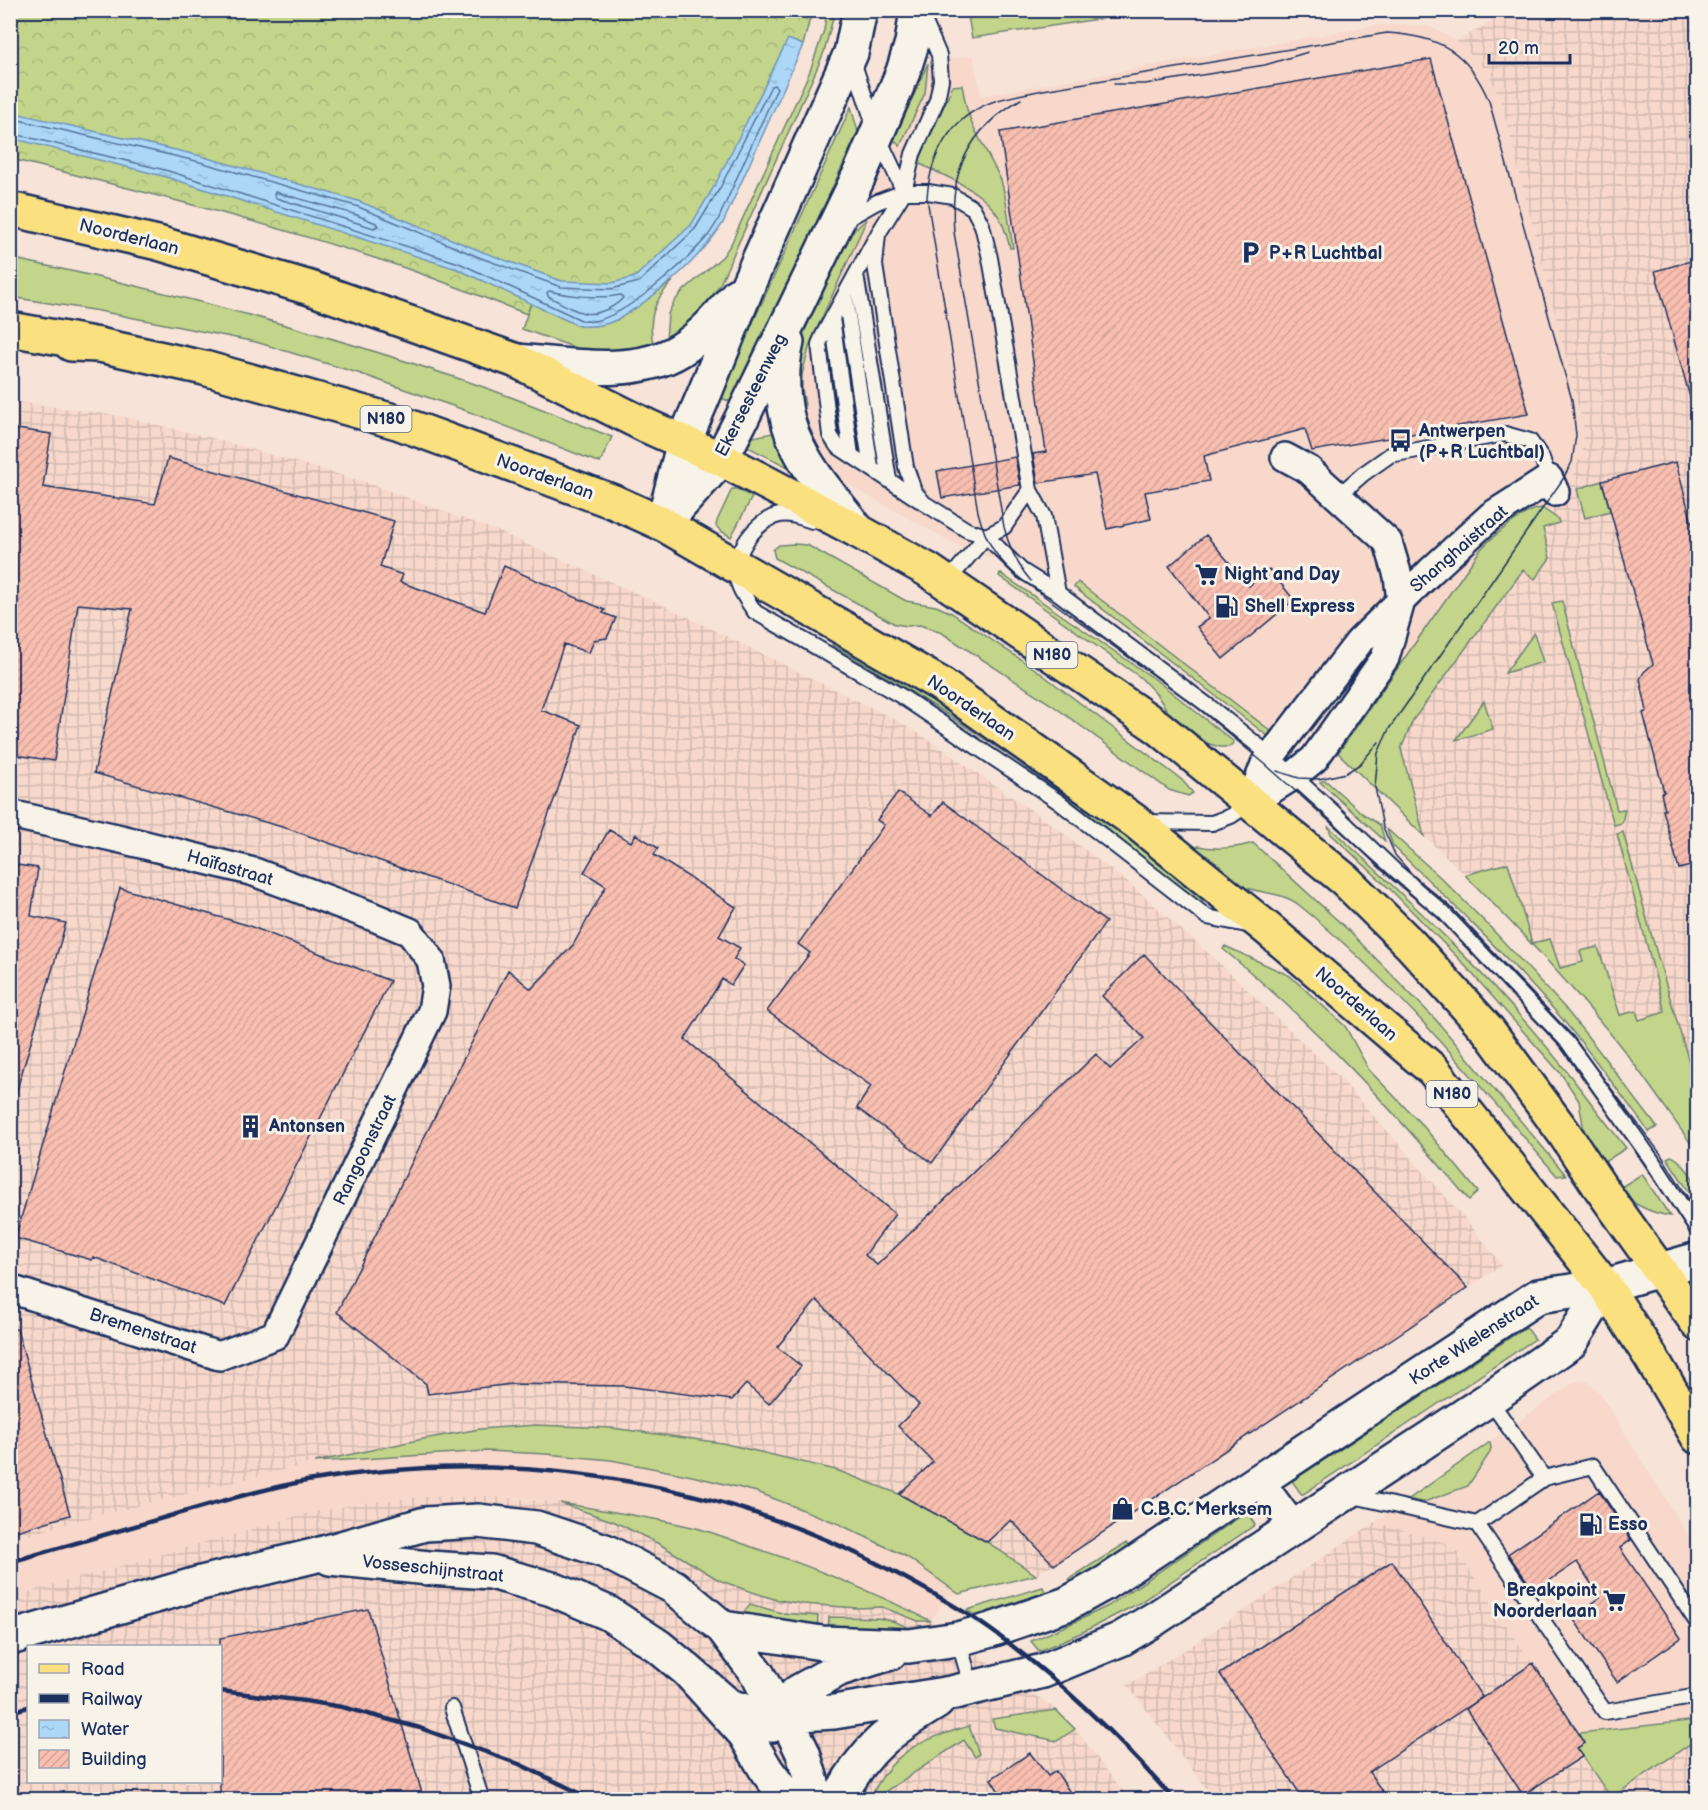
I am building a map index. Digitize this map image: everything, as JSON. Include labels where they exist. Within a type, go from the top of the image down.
[{"type":"main road","name":"Noorderlaan","points":[[10,209],[180,249],[310,288],[518,361],[647,426],[721,459],[928,570],[1158,727],[1345,879],[1411,945],[1488,1030],[1564,1133],[1698,1324]]},
{"type":"main road","points":[[10,329],[99,345]]},
{"type":"main road","name":"Noorderlaan","points":[[10,340],[99,345],[204,368],[397,422],[614,502],[663,524],[735,564],[940,684],[1136,822],[1269,930],[1434,1070],[1605,1286],[1698,1437]]},
{"type":"street","points":[[663,524],[684,442],[750,280],[851,53],[860,10]]},
{"type":"street","name":"Ekersesteenweg","points":[[663,524],[721,459],[859,176],[903,72],[919,10]]},
{"type":"street","points":[[518,361],[614,367],[650,363],[681,349],[699,335],[750,280]]},
{"type":"street","points":[[796,307],[782,363],[782,384],[788,421],[797,447],[812,471],[858,531]]},
{"type":"street","points":[[1250,803],[1293,777],[1314,759],[1385,658],[1401,601],[1398,576],[1388,542],[1309,470],[1285,457]]},
{"type":"street","name":"Shanghaistraat","points":[[1250,803],[1265,764],[1359,642],[1491,516],[1552,485]]},
{"type":"street","name":"Haïfastraat","points":[[10,814],[254,872],[410,932],[432,960]]},
{"type":"street","name":"Rangoonstraat","points":[[275,1335],[432,1011],[436,986],[432,960]]},
{"type":"street","name":"Korte Wielenstraat","points":[[723,1628],[822,1642],[909,1646],[958,1640],[1067,1604],[1106,1583],[1538,1296],[1605,1286],[1698,1259]]},
{"type":"street","points":[[687,1670],[729,1706],[745,1711],[801,1714],[834,1712],[1015,1679],[1043,1671],[1120,1639],[1156,1618],[1489,1400],[1571,1342],[1605,1286]]},
{"type":"street","name":"Bremenstraat","points":[[10,1289],[219,1356],[275,1335]]},
{"type":"street","points":[[1260,1481],[1294,1527]]},
{"type":"street","name":"Vosseschijnstraat","points":[[10,1638],[197,1584],[314,1556],[425,1524],[478,1521],[536,1528],[605,1551],[674,1587],[723,1628],[758,1676],[778,1713],[792,1730],[803,1753],[816,1800]]},
{"type":"street","name":"Vosseschijnstraat","points":[[314,1556],[491,1572],[552,1589],[608,1613],[658,1646],[687,1670],[745,1734],[767,1771],[789,1800]]},
{"type":"street","name":"Korte Wielenstraat","points":[[767,1771],[768,1734],[778,1713],[787,1701],[798,1692],[839,1669],[909,1646]]},
{"type":"street","points":[[838,1800],[847,1782],[879,1741],[900,1724],[962,1690]]},
{"type":"lane","points":[[919,10],[939,55],[941,80],[937,100],[913,154],[904,192],[878,234],[819,344],[830,435],[837,446],[967,530],[986,536],[1022,571],[1058,593],[1210,707],[1271,756],[1444,912],[1567,1042],[1651,1159],[1698,1230]]},
{"type":"lane","points":[[851,53],[877,134],[904,192]]},
{"type":"lane","points":[[834,227],[869,206],[904,192],[927,192],[953,196],[974,208],[982,225],[990,258],[1030,490],[1044,516],[1058,593]]},
{"type":"lane","points":[[878,234],[875,265],[906,466],[914,491],[924,503]]},
{"type":"lane","points":[[856,274],[889,480]]},
{"type":"lane","points":[[845,295],[871,468]]},
{"type":"lane","points":[[1338,496],[1390,455],[1505,434],[1530,441],[1542,458],[1552,485]]},
{"type":"lane","points":[[946,583],[986,536],[1004,527],[1030,490]]},
{"type":"lane","points":[[858,531],[783,514],[767,518],[757,526],[735,564],[737,580],[744,596],[755,612],[901,696],[1059,802],[1207,917],[1269,930]]},
{"type":"lane","points":[[1136,822],[1212,823],[1231,816],[1250,803]]},
{"type":"lane","points":[[1489,1400],[1544,1478]]},
{"type":"lane","points":[[1477,1524],[1544,1478],[1593,1466],[1698,1624]]},
{"type":"lane","points":[[1344,1494],[1477,1524],[1605,1712],[1698,1696]]},
{"type":"lane","points":[[958,1640],[962,1690]]},
{"type":"lane","points":[[452,1708],[482,1800]]},
{"type":"shaded area","points":[[1538,11],[1697,11],[1697,1151],[1625,1052],[1532,944],[1465,875],[1338,753],[1481,549],[1492,537],[1530,511],[1542,508],[1550,514],[1572,480],[1582,450],[1584,429],[1502,104],[1492,80],[1457,41],[1495,20]]},
{"type":"shaded area","points":[[1403,24],[1430,27],[1457,41],[1492,80],[1502,104],[1584,429],[1582,450],[1572,480],[1550,514],[1537,509],[1530,511],[1492,537],[1481,549],[1338,753],[1283,715],[1269,737],[1074,587],[959,546],[845,483],[818,460],[804,432],[793,382],[800,341],[928,63],[973,55],[981,96],[1379,25]]},
{"type":"shaded area","points":[[11,401],[120,416],[212,438],[365,482],[497,531],[671,609],[898,721],[1048,822],[1129,883],[1218,962],[1340,1078],[1467,1221],[1502,1265],[1225,1452],[1036,1575],[987,1542],[899,1494],[836,1470],[722,1443],[612,1428],[536,1425],[480,1429],[315,1462],[77,1521],[11,1540]]},
{"type":"shaded area","points":[[1585,1381],[1600,1393],[1697,1550],[1697,1739],[1611,1798],[1577,1748],[1585,1743],[1453,1545],[1375,1522],[1575,1382]]},
{"type":"shaded area","points":[[536,1425],[1036,1575],[946,1597],[931,1621],[886,1598],[781,1556],[701,1530],[633,1515],[531,1499],[490,1496],[421,1497],[369,1502],[312,1512],[11,1597],[11,1540],[77,1521],[315,1462],[423,1439]]},
{"type":"shaded area","points":[[490,1496],[560,1503],[633,1515],[701,1530],[781,1556],[886,1598],[931,1621],[1056,1710],[1075,1729],[1129,1799],[11,1800],[11,1597],[312,1512],[369,1502],[421,1497]]},
{"type":"shaded area","points":[[1375,1522],[1453,1545],[1585,1743],[1578,1749],[1611,1797],[1697,1739],[1697,1799],[1215,1799],[1127,1685],[1188,1648]]},
{"type":"green space","points":[[967,10],[1151,11],[972,38]]},
{"type":"green space","points":[[11,11],[812,11],[803,45],[795,42],[710,219],[655,280],[531,303],[527,314],[407,269],[343,248],[249,220],[11,159]]},
{"type":"green space","points":[[827,11],[835,11],[824,52],[721,282],[698,314],[666,340],[668,314],[674,302],[682,292],[723,256],[731,244],[810,71],[824,30]]},
{"type":"green space","points":[[928,63],[925,93],[900,146],[894,140]]},
{"type":"green space","points":[[962,85],[972,124],[1001,180],[1013,248],[1010,248],[1004,228],[992,207],[963,185],[918,163],[953,86]]},
{"type":"green space","points":[[851,107],[858,132],[733,403],[719,397]]},
{"type":"green space","points":[[867,219],[810,344],[802,375],[805,405],[797,407],[800,341],[850,234]]},
{"type":"green space","points":[[10,258],[185,298],[301,329],[490,389],[612,437],[600,463],[467,411],[361,374],[256,342],[99,311],[11,297]]},
{"type":"green space","points":[[673,281],[666,288],[653,312],[651,329],[654,348],[623,354],[585,351],[522,329],[531,303],[579,326],[617,320]]},
{"type":"green space","points":[[777,432],[792,467],[744,445],[744,434],[754,437]]},
{"type":"green space","points":[[1602,481],[1610,511],[1585,518],[1577,489]]},
{"type":"green space","points":[[732,489],[737,489],[752,497],[731,537],[716,526]]},
{"type":"green space","points":[[1542,508],[1558,519],[1559,523],[1543,528],[1550,558],[1535,579],[1523,570],[1413,720],[1401,749],[1424,836],[1338,753],[1481,549],[1518,518]]},
{"type":"green space","points":[[779,545],[807,545],[906,601],[936,606],[950,612],[1035,669],[1182,780],[1193,793],[1188,796],[1169,790],[1052,705],[942,633],[920,625],[895,624],[775,558],[773,550]]},
{"type":"green space","points":[[1000,573],[1156,680],[1234,742],[1229,747],[1206,743],[1168,712],[1157,695],[1141,678],[999,576]]},
{"type":"green space","points":[[1078,582],[1272,732],[1269,737],[1074,587]]},
{"type":"green space","points":[[1562,601],[1617,810],[1625,809],[1622,823],[1614,825],[1552,603]]},
{"type":"green space","points":[[1534,633],[1543,662],[1505,673]]},
{"type":"green space","points":[[835,639],[904,678],[1066,788],[1205,898],[1200,903],[1096,820],[1006,753],[891,679],[832,645]]},
{"type":"green space","points":[[1484,701],[1493,729],[1456,740]]},
{"type":"green space","points":[[1325,780],[1363,814],[1380,825],[1385,841],[1320,782]]},
{"type":"green space","points":[[1328,826],[1422,914],[1512,1006],[1626,1148],[1600,1165],[1585,1137],[1579,1101],[1562,1075],[1460,960],[1393,892],[1331,834]]},
{"type":"green space","points":[[1387,829],[1489,926],[1564,1007],[1657,1127],[1649,1132],[1557,1013],[1497,948],[1393,846]]},
{"type":"green space","points":[[1623,832],[1697,1089],[1697,1152],[1634,1064],[1587,1006],[1548,961],[1465,875],[1508,863],[1532,943],[1550,939],[1560,968],[1583,962],[1580,951],[1598,947],[1620,1015],[1636,1011],[1639,1020],[1665,1012],[1617,834]]},
{"type":"green space","points":[[1253,843],[1346,928],[1436,1020],[1566,1175],[1557,1176],[1434,1034],[1335,935],[1292,900],[1246,888],[1233,882],[1196,850],[1198,846],[1226,848]]},
{"type":"green space","points":[[1225,946],[1290,976],[1345,1026],[1369,1070],[1424,1127],[1478,1192],[1469,1200],[1352,1069],[1289,1007],[1223,949]]},
{"type":"green space","points":[[1671,1156],[1683,1165],[1694,1181],[1698,1189],[1697,1204],[1667,1158]]},
{"type":"green space","points":[[1642,1174],[1670,1216],[1642,1207],[1618,1189]]},
{"type":"green space","points":[[1526,1327],[1535,1339],[1302,1495],[1292,1481]]},
{"type":"green space","points":[[536,1425],[612,1428],[722,1443],[836,1470],[899,1494],[987,1542],[1036,1575],[959,1594],[907,1557],[839,1524],[757,1492],[611,1460],[487,1451],[315,1462],[480,1429]]},
{"type":"green space","points":[[1490,1442],[1489,1454],[1468,1486],[1424,1502],[1409,1499]]},
{"type":"green space","points":[[560,1503],[648,1518],[706,1531],[821,1572],[931,1621],[918,1621],[882,1607],[857,1608],[803,1604],[774,1599],[719,1580],[661,1545],[615,1522]]},
{"type":"green space","points":[[1247,1512],[1255,1525],[1139,1603],[1085,1631],[1039,1651],[1031,1641],[1108,1606]]},
{"type":"green space","points":[[1126,1543],[1131,1551],[1072,1584],[1069,1579]]},
{"type":"green space","points":[[1043,1587],[1047,1597],[979,1618],[967,1610]]},
{"type":"green space","points":[[750,1604],[782,1613],[818,1616],[817,1631],[765,1623],[743,1613]]},
{"type":"green space","points":[[829,1617],[879,1618],[898,1623],[907,1627],[907,1630],[828,1632]]},
{"type":"green space","points":[[1056,1710],[1075,1729],[1057,1741],[995,1728],[992,1719]]},
{"type":"green space","points":[[1697,1720],[1697,1739],[1611,1798],[1577,1748],[1585,1743],[1579,1733]]},
{"type":"green space","points":[[969,1726],[979,1754],[975,1757],[964,1740],[880,1795],[882,1799],[870,1799],[888,1769],[910,1749]]},
{"type":"water","points":[[788,39],[803,45],[723,223],[695,259],[660,290],[621,317],[598,326],[579,326],[457,269],[163,176],[11,138],[11,112],[197,155],[358,201],[483,252],[562,281],[612,283],[635,277],[691,225],[715,185]]},
{"type":"building","name":"P+R Luchtbal","points":[[1431,59],[1529,414],[1312,451],[1305,429],[1204,456],[1209,481],[1145,492],[1151,519],[1107,529],[1095,474],[1038,483],[1033,454],[1046,452],[1000,132]]},
{"type":"building","points":[[1698,259],[1698,400],[1691,401],[1655,271]]},
{"type":"building","points":[[10,428],[51,434],[43,487],[155,504],[168,458],[394,521],[380,567],[403,575],[400,582],[485,612],[504,566],[605,610],[603,613],[616,618],[607,638],[594,640],[589,653],[564,644],[541,710],[581,725],[515,908],[289,829],[94,773],[132,609],[78,604],[54,761],[10,754]]},
{"type":"building","points":[[1015,457],[1020,485],[942,498],[937,471]]},
{"type":"building","points":[[1676,462],[1698,546],[1698,864],[1679,869],[1663,810],[1665,810],[1661,793],[1664,792],[1643,713],[1647,711],[1640,679],[1653,664],[1602,481]]},
{"type":"building","points":[[1206,535],[1249,586],[1269,569],[1294,600],[1223,659],[1197,627],[1209,618],[1169,566]]},
{"type":"building","points":[[898,792],[932,816],[943,802],[1106,922],[932,1163],[857,1108],[871,1086],[767,1011],[810,953],[798,944],[884,825],[877,820]]},
{"type":"building","points":[[609,830],[631,842],[636,834],[658,848],[654,855],[736,907],[719,936],[740,948],[734,959],[744,965],[731,985],[722,979],[685,1039],[895,1214],[865,1255],[877,1265],[1096,1054],[1110,1069],[1144,1038],[1102,996],[1144,954],[1468,1288],[1054,1565],[1011,1520],[987,1542],[899,1494],[933,1462],[898,1426],[919,1405],[817,1300],[777,1347],[801,1366],[769,1404],[746,1384],[732,1400],[624,1386],[512,1384],[428,1394],[426,1384],[337,1312],[508,970],[531,989],[573,945],[606,886],[584,872]]},
{"type":"building","points":[[10,864],[38,868],[31,916],[66,923],[16,1093],[10,1092]]},
{"type":"building","points":[[120,888],[247,925],[390,981],[225,1306],[93,1257],[92,1260],[15,1238]]},
{"type":"building","points":[[10,1329],[17,1329],[70,1515],[10,1533]]},
{"type":"building","points":[[1599,1491],[1631,1540],[1620,1548],[1681,1638],[1617,1682],[1572,1617],[1600,1597],[1577,1562],[1534,1591],[1508,1554]]},
{"type":"building","points":[[1392,1561],[1482,1697],[1369,1772],[1388,1800],[1304,1800],[1220,1674]]},
{"type":"building","points":[[368,1609],[424,1800],[220,1800],[222,1645],[220,1645],[220,1638]]},
{"type":"building","points":[[1533,1663],[1585,1743],[1577,1748],[1583,1756],[1523,1795],[1466,1709]]},
{"type":"building","points":[[1030,1753],[1048,1776],[1056,1771],[1075,1800],[1004,1800],[991,1779]]},
{"type":"tram line","points":[[1698,1214],[1660,1153],[1573,1038],[1395,855],[1383,827],[1375,787],[1378,753],[1389,729],[1563,479],[1572,462],[1576,435],[1572,400],[1489,101],[1472,70],[1450,49],[1437,43],[1422,38],[1387,33],[1043,90],[998,100],[977,109],[954,128],[945,140],[933,167],[927,198],[978,512],[989,542],[999,558],[1022,580],[1193,704],[1265,764],[1437,917],[1562,1047],[1698,1245]]},
{"type":"tram line","points":[[1114,84],[1145,84],[1265,65],[1308,52]]},
{"type":"tram line","points":[[1021,99],[987,124],[975,139],[959,172],[953,210],[954,232],[1004,527],[1014,556],[1031,581]]},
{"type":"tram line","points":[[1277,771],[1299,778],[1319,779],[1346,773],[1360,764],[1379,742]]},
{"type":"railway","points":[[10,1562],[267,1489],[382,1471],[457,1468],[532,1470],[607,1478],[681,1492],[753,1512],[824,1539],[892,1571],[967,1614],[1041,1668],[1110,1731],[1174,1800]]},
{"type":"railway","points":[[222,1691],[342,1707],[420,1728],[519,1764],[594,1800]]},
{"type":"railway","points":[[10,1712],[27,1707]]},
{"type":"place","name":"P+R Luchtbal","points":[[1251,253]]},
{"type":"place","name":"Antwerpen (P+R Luchtbal)","points":[[1401,441]]},
{"type":"place","name":"Night and Day","points":[[1206,574]]},
{"type":"place","name":"Shell Express","points":[[1227,606]]},
{"type":"place","name":"Antonsen","points":[[251,1126]]},
{"type":"place","name":"C.B.C. Merksem","points":[[1123,1509]]},
{"type":"place","name":"Esso","points":[[1590,1524]]},
{"type":"place","name":"Breakpoint Noorderlaan","points":[[1615,1600]]}]
